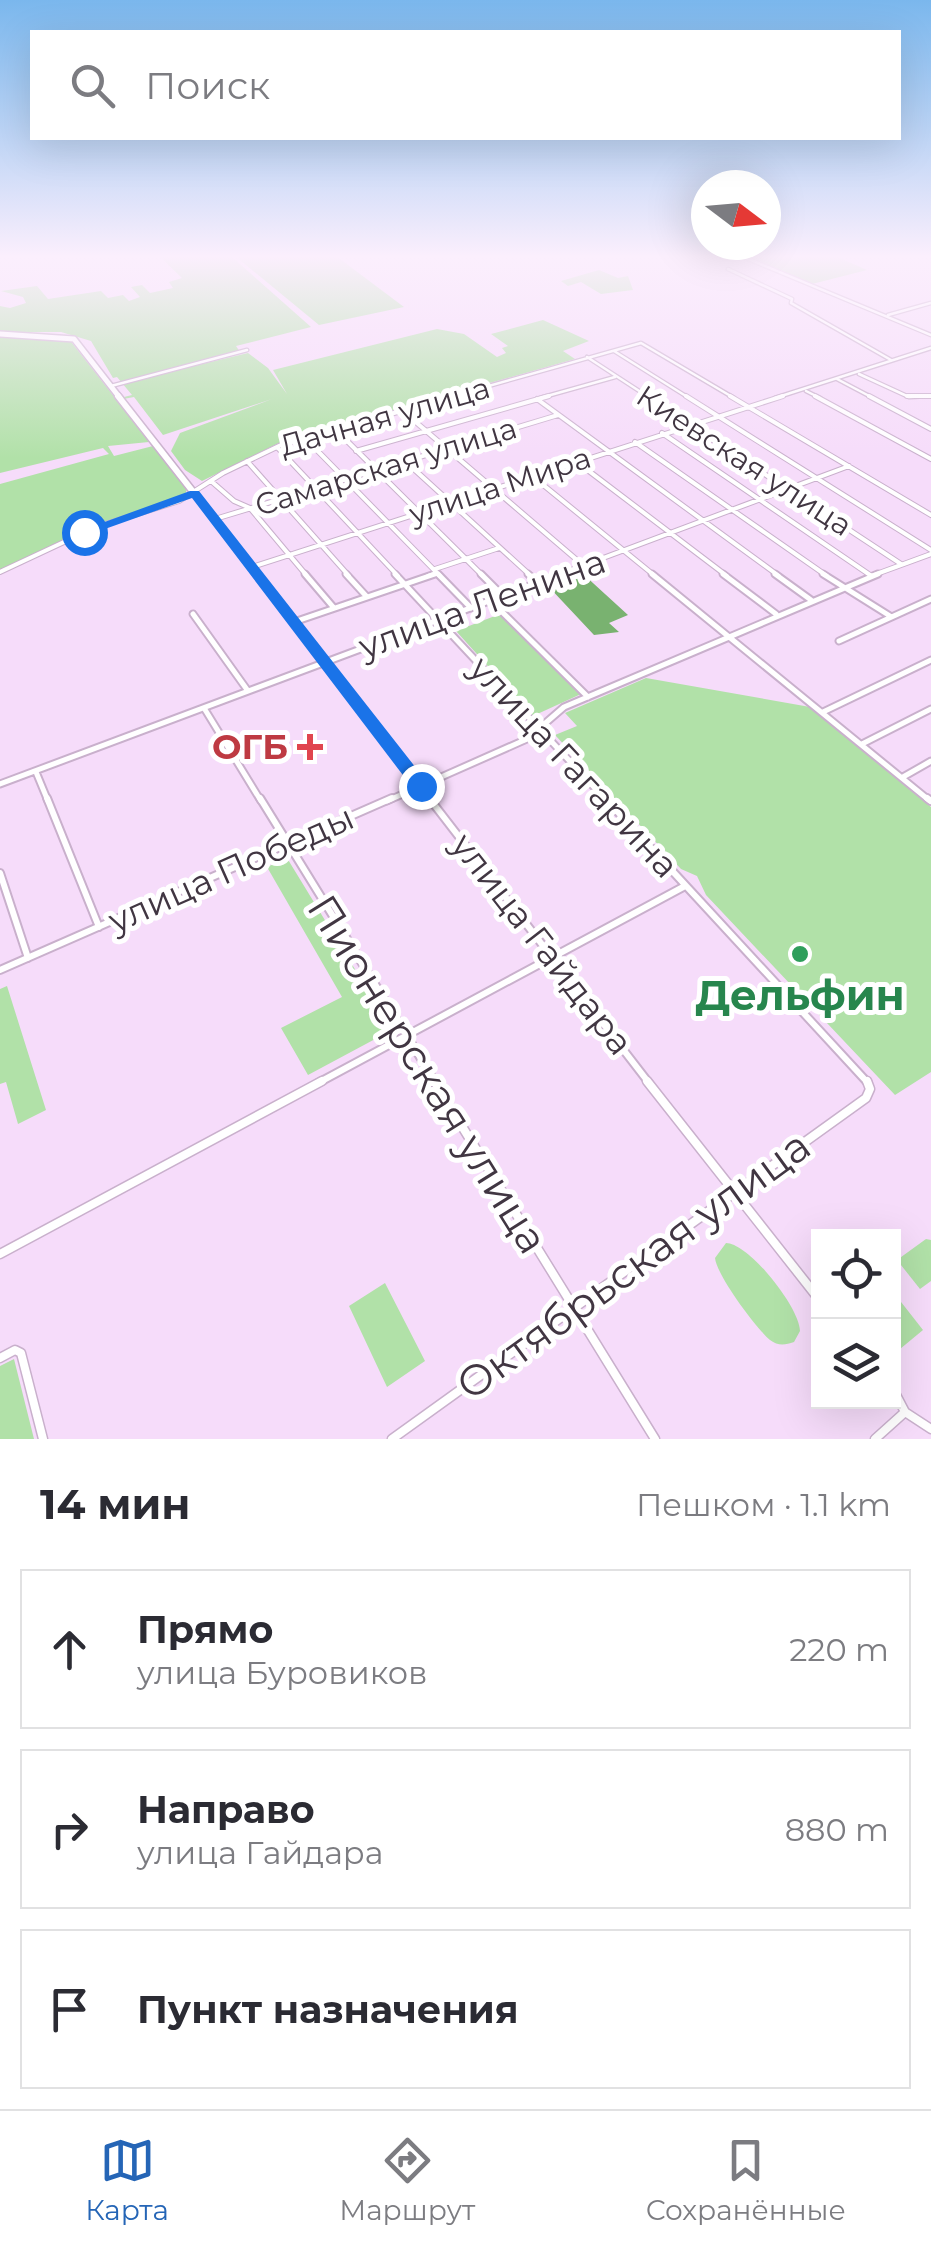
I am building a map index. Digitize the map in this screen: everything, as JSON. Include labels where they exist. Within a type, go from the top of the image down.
[{"type":"street","points":[[827,323],[894,362]]},
{"type":"street","points":[[906,323],[931,335]]},
{"type":"street","points":[[0,334],[48,334],[74,339],[194,493]]},
{"type":"street","name":"Дачная улица","points":[[0,572],[31,561],[84,532],[194,493],[247,460],[277,447],[641,343],[749,408]]},
{"type":"street","points":[[111,386],[248,350]]},
{"type":"street","name":"улица Мира","points":[[252,567],[688,424],[931,350]]},
{"type":"street","points":[[614,351],[931,552]]},
{"type":"street","name":"Киевская улица","points":[[587,357],[901,564]]},
{"type":"street","points":[[856,373],[908,397],[931,396]]},
{"type":"street","points":[[356,451],[616,376]]},
{"type":"street","points":[[837,379],[931,429]]},
{"type":"street","points":[[804,390],[931,459]]},
{"type":"street","points":[[536,399],[811,600]]},
{"type":"street","points":[[749,408],[931,515]]},
{"type":"street","points":[[403,411],[584,566]]},
{"type":"street","name":"Самарская улица","points":[[215,519],[558,415]]},
{"type":"street","points":[[335,429],[504,596]]},
{"type":"street","points":[[662,433],[870,576]]},
{"type":"street","points":[[305,438],[470,608]]},
{"type":"street","points":[[635,442],[842,587],[890,616]]},
{"type":"street","name":"улица Гагарина","points":[[277,447],[354,534],[865,1077],[870,1089]]},
{"type":"street","points":[[247,460],[368,597]]},
{"type":"street","points":[[404,461],[538,582]]},
{"type":"street","points":[[576,462],[776,614]]},
{"type":"street","name":"улица Ленина","points":[[0,784],[850,466]]},
{"type":"street","points":[[531,475],[931,801]]},
{"type":"street","points":[[212,481],[234,501],[250,508],[334,608]]},
{"type":"street","name":"улица Гайдара","points":[[194,493],[811,1289]]},
{"type":"street","name":"улица Ленина","points":[[294,622],[499,548]]},
{"type":"street","name":"улица Победы","points":[[0,970],[421,786],[541,730],[553,715],[588,697],[776,614],[931,552]]},
{"type":"street","points":[[839,640],[931,598]]},
{"type":"street","points":[[490,601],[588,697]]},
{"type":"street","points":[[193,614],[248,692]]},
{"type":"street","points":[[823,712],[931,660]]},
{"type":"street","name":"Пионерская улица","points":[[204,708],[656,1439]]},
{"type":"street","points":[[862,744],[931,709]]},
{"type":"street","points":[[902,777],[931,761]]},
{"type":"street","points":[[36,771],[99,927]]},
{"type":"street","points":[[0,873],[28,958]]},
{"type":"street","points":[[0,1254],[686,886]]},
{"type":"street","name":"Октябрьская улица","points":[[392,1439],[866,1098],[870,1089]]},
{"type":"street","points":[[0,1358],[15,1350],[21,1353],[43,1439]]},
{"type":"street","points":[[901,1403],[906,1412],[931,1429]]},
{"type":"street","points":[[875,1439],[906,1412]]},
{"type":"green space","points":[[0,323],[307,323],[311,327],[236,346],[240,352],[152,376],[248,353],[268,368],[287,394],[273,370],[437,329],[464,334],[497,357],[506,353],[502,348],[508,346],[491,334],[531,323],[550,323],[589,341],[563,351],[575,359],[281,442],[202,481],[185,470],[171,451],[180,433],[272,399],[163,435],[134,397],[118,400],[149,442],[108,446],[114,456],[153,446],[187,489],[185,495],[81,531],[28,560],[0,570],[0,484],[109,454],[103,448],[0,473],[0,336],[69,339],[116,399],[132,395],[117,377],[113,378],[91,341],[61,332],[0,332]]},
{"type":"green space","points":[[582,573],[628,615],[609,623],[619,632],[594,635],[548,586]]},
{"type":"green space","points":[[500,614],[581,694],[533,716],[456,631]]},
{"type":"green space","points":[[646,678],[810,707],[931,807],[931,1072],[895,1095],[706,895],[697,876],[681,869],[555,735],[577,726],[565,713]]},
{"type":"green space","points":[[287,858],[392,1030],[308,1075],[281,1028],[342,997],[267,867]]},
{"type":"green space","points":[[7,986],[46,1110],[18,1124],[6,1082],[0,1084],[0,989]]},
{"type":"green space","points":[[926,1239],[931,1240],[931,1281],[920,1289],[901,1265],[901,1257]]},
{"type":"green space","points":[[726,1243],[760,1265],[783,1293],[798,1321],[800,1331],[794,1342],[770,1340],[738,1301],[715,1258]]},
{"type":"green space","points":[[385,1283],[425,1361],[387,1387],[349,1306]]},
{"type":"green space","points":[[901,1302],[923,1330],[901,1348]]},
{"type":"green space","points":[[14,1359],[34,1439],[0,1439],[0,1366]]},
{"type":"place","name":"ОГБ","points":[[310,747]]},
{"type":"place","name":"Дельфин","points":[[800,954]]},
{"type":"route","points":[[84,532],[164,507],[194,493],[421,786]]}]
